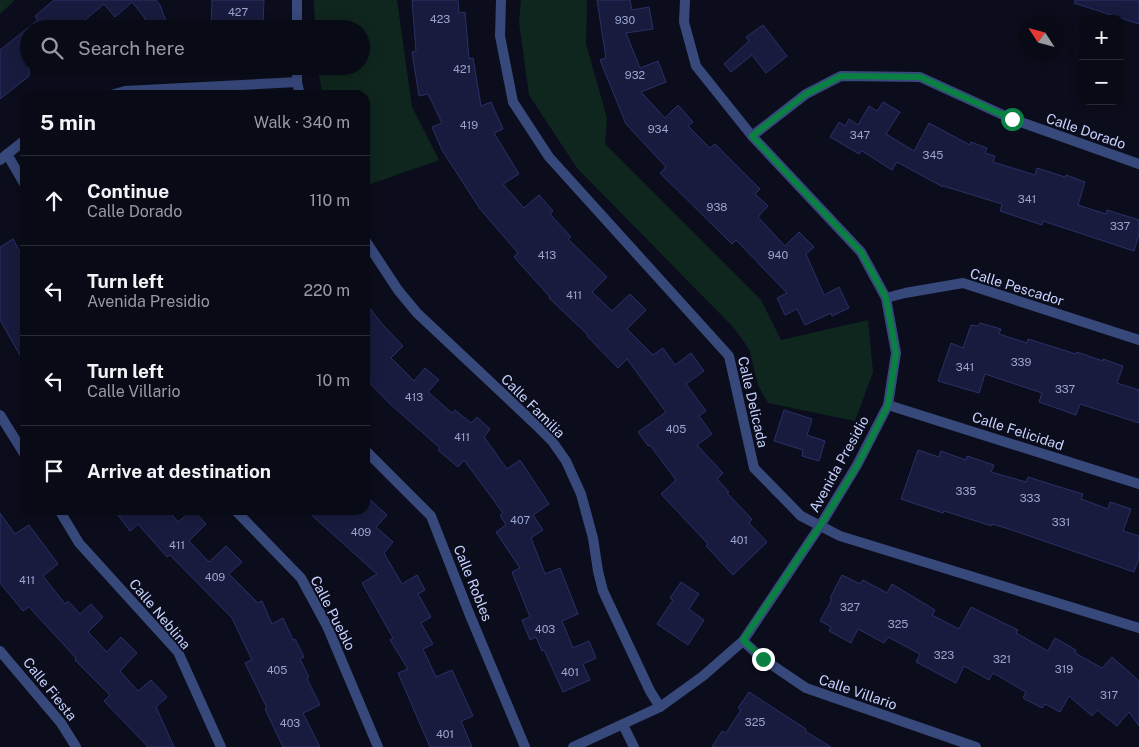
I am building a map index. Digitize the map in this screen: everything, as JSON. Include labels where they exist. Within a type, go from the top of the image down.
[{"type":"street","points":[[297,0],[297,20]]},
{"type":"street","name":"Calle Delicada","points":[[501,0],[500,36],[513,102],[549,157],[729,356],[754,468],[800,516],[840,536],[1139,628]]},
{"type":"street","name":"Avenida Presidio","points":[[573,747],[660,707],[703,676],[743,640],[820,526],[858,464],[888,405],[896,353],[886,298],[861,252],[752,136],[696,66],[684,22],[685,0]]},
{"type":"street","points":[[297,75],[299,90]]},
{"type":"street","name":"Calle Dorado","points":[[752,136],[806,94],[841,76],[920,77],[1012,119],[1139,164]]},
{"type":"street","points":[[173,90],[297,82]]},
{"type":"street","points":[[20,144],[3,157],[20,179]]},
{"type":"street","name":"Calle Familia","points":[[370,248],[398,290],[417,313],[535,424],[552,441],[566,461],[581,494],[594,538],[598,571],[604,590],[650,691],[660,707]]},
{"type":"street","name":"Calle Pescador","points":[[886,298],[963,283],[1139,340]]},
{"type":"street","name":"Calle Felicidad","points":[[888,405],[1139,484]]},
{"type":"street","points":[[0,415],[20,448]]},
{"type":"street","name":"Calle Robles","points":[[370,455],[431,516],[525,747]]},
{"type":"street","name":"Calle Neblina","points":[[62,515],[79,543],[178,652],[221,747]]},
{"type":"street","name":"Calle Pueblo","points":[[240,515],[301,578],[327,626],[378,747]]},
{"type":"street","name":"Calle Villario","points":[[743,640],[763,659],[806,688],[976,747]]},
{"type":"street","name":"Calle Fiesta","points":[[0,651],[61,723],[76,747]]},
{"type":"street","points":[[623,725],[634,747]]},
{"type":"green space","points":[[0,0],[15,0],[0,14]]},
{"type":"green space","points":[[314,0],[397,0],[412,107],[439,160],[370,184],[370,90],[322,90],[319,75],[370,75],[370,20],[315,20]]},
{"type":"green space","points":[[521,0],[587,0],[586,44],[607,118],[605,144],[761,300],[781,340],[868,320],[873,372],[855,421],[768,403],[758,385],[749,349],[734,328],[577,168],[529,95],[519,22]]},
{"type":"building","points":[[54,0],[156,0],[166,20],[145,20],[132,2],[115,17],[104,4],[85,20],[38,20],[35,16]]},
{"type":"building","points":[[212,0],[264,0],[263,20],[211,20]]},
{"type":"building","points":[[412,0],[458,0],[459,13],[465,12],[469,59],[473,58],[481,106],[491,102],[503,129],[494,133],[519,174],[503,184],[524,208],[539,195],[553,211],[550,214],[571,237],[568,239],[607,277],[592,292],[612,311],[630,294],[646,310],[627,329],[653,355],[663,348],[675,365],[691,353],[704,371],[686,384],[706,411],[699,416],[712,434],[697,445],[723,473],[717,479],[729,492],[727,493],[752,519],[749,523],[767,542],[733,575],[706,546],[708,544],[661,494],[676,480],[638,432],[666,412],[627,359],[618,368],[588,335],[549,298],[514,257],[518,253],[480,209],[442,150],[432,127],[442,123],[428,94],[419,96],[412,52],[416,51]]},
{"type":"building","points":[[597,0],[630,0],[632,10],[649,7],[653,29],[626,33],[640,68],[658,61],[666,82],[641,92],[665,118],[678,105],[693,122],[688,126],[710,148],[715,144],[760,189],[755,194],[768,206],[758,217],[785,246],[799,232],[814,247],[806,254],[824,295],[839,287],[849,308],[832,316],[831,313],[805,325],[797,309],[785,315],[777,298],[787,293],[736,240],[732,244],[660,173],[666,167],[626,124],[600,60],[606,58]]},
{"type":"building","points":[[1075,0],[1139,0],[1139,24],[1124,19],[1124,15],[1111,15],[1074,3]]},
{"type":"building","points":[[763,25],[787,56],[766,73],[752,55],[731,72],[724,64],[749,41],[746,37]]},
{"type":"building","points":[[20,34],[20,75],[29,76],[0,99],[0,50]]},
{"type":"building","points":[[883,102],[900,112],[886,134],[914,151],[929,123],[970,145],[971,142],[987,148],[985,153],[995,156],[993,162],[1035,175],[1037,168],[1085,182],[1078,205],[1106,214],[1107,210],[1139,220],[1139,235],[1134,251],[1043,221],[1042,225],[1000,211],[1002,204],[943,187],[897,162],[892,170],[862,151],[859,154],[830,137],[839,122],[845,126],[849,119],[858,125],[869,106],[877,111]]},
{"type":"building","points":[[13,239],[20,252],[20,355],[0,320],[0,247]]},
{"type":"building","points":[[370,308],[403,346],[391,358],[414,381],[425,368],[439,380],[428,392],[452,413],[455,410],[471,423],[477,417],[490,429],[484,437],[507,469],[520,460],[549,504],[533,515],[543,530],[531,538],[545,574],[560,568],[578,614],[562,621],[573,648],[589,641],[596,658],[583,664],[590,680],[563,692],[544,650],[542,651],[536,637],[530,640],[522,620],[530,617],[512,572],[520,568],[496,532],[506,525],[500,515],[503,513],[464,460],[458,467],[438,450],[440,448],[389,403],[370,383]]},
{"type":"building","points":[[980,323],[1001,329],[999,334],[1027,343],[1028,339],[1123,366],[1117,383],[1139,390],[1139,423],[1080,404],[1076,415],[1039,402],[1042,393],[985,374],[979,393],[938,381],[951,343],[963,348],[971,325],[978,326]]},
{"type":"building","points":[[784,410],[812,419],[807,435],[825,441],[819,461],[802,456],[803,450],[774,441]]},
{"type":"building","points":[[918,450],[939,457],[941,451],[966,460],[967,456],[994,465],[991,472],[1026,482],[1028,477],[1083,494],[1081,499],[1108,509],[1110,502],[1131,509],[1123,531],[1139,536],[1139,558],[1134,572],[1012,530],[992,524],[992,526],[944,511],[943,513],[901,499]]},
{"type":"building","points":[[370,500],[387,515],[376,527],[393,542],[384,553],[402,584],[417,575],[425,590],[418,594],[431,617],[421,623],[433,644],[423,649],[436,677],[452,670],[473,716],[461,721],[472,747],[430,747],[398,673],[408,669],[390,640],[393,638],[362,583],[377,574],[312,515],[370,515]]},
{"type":"building","points":[[0,513],[15,534],[29,525],[58,564],[43,576],[65,604],[68,601],[80,614],[91,604],[103,617],[88,632],[107,652],[121,637],[137,653],[120,671],[138,691],[151,680],[167,697],[156,707],[174,747],[148,747],[104,701],[110,695],[75,660],[76,658],[29,607],[23,611],[0,583]]},
{"type":"building","points":[[118,515],[172,515],[178,522],[187,515],[198,515],[206,524],[189,541],[209,562],[226,546],[242,562],[229,574],[258,603],[262,601],[272,624],[283,618],[293,640],[295,639],[304,657],[300,659],[309,677],[307,679],[320,705],[303,713],[320,747],[283,747],[245,663],[252,660],[232,618],[170,555],[167,557],[138,524],[130,531]]},
{"type":"building","points":[[842,575],[860,584],[863,580],[887,593],[892,584],[935,610],[932,615],[959,629],[971,607],[1018,630],[1016,633],[1048,651],[1055,638],[1076,650],[1075,653],[1102,668],[1112,657],[1139,681],[1139,726],[1129,712],[1117,726],[1097,710],[1092,716],[1069,696],[1060,712],[1045,704],[1042,708],[1023,698],[1026,692],[993,673],[989,680],[964,666],[956,683],[916,662],[920,654],[888,637],[884,643],[858,629],[851,643],[829,631],[831,627],[820,621]]},
{"type":"building","points":[[681,582],[699,594],[689,609],[704,620],[688,645],[657,624],[673,600],[670,598]]},
{"type":"building","points":[[749,692],[831,747],[712,747],[722,731],[726,733],[741,710],[738,708]]},
{"type":"route","points":[[763,659],[743,640],[820,526],[858,464],[888,405],[896,353],[886,298],[861,252],[752,136],[806,94],[841,76],[920,77],[1012,119]]}]
